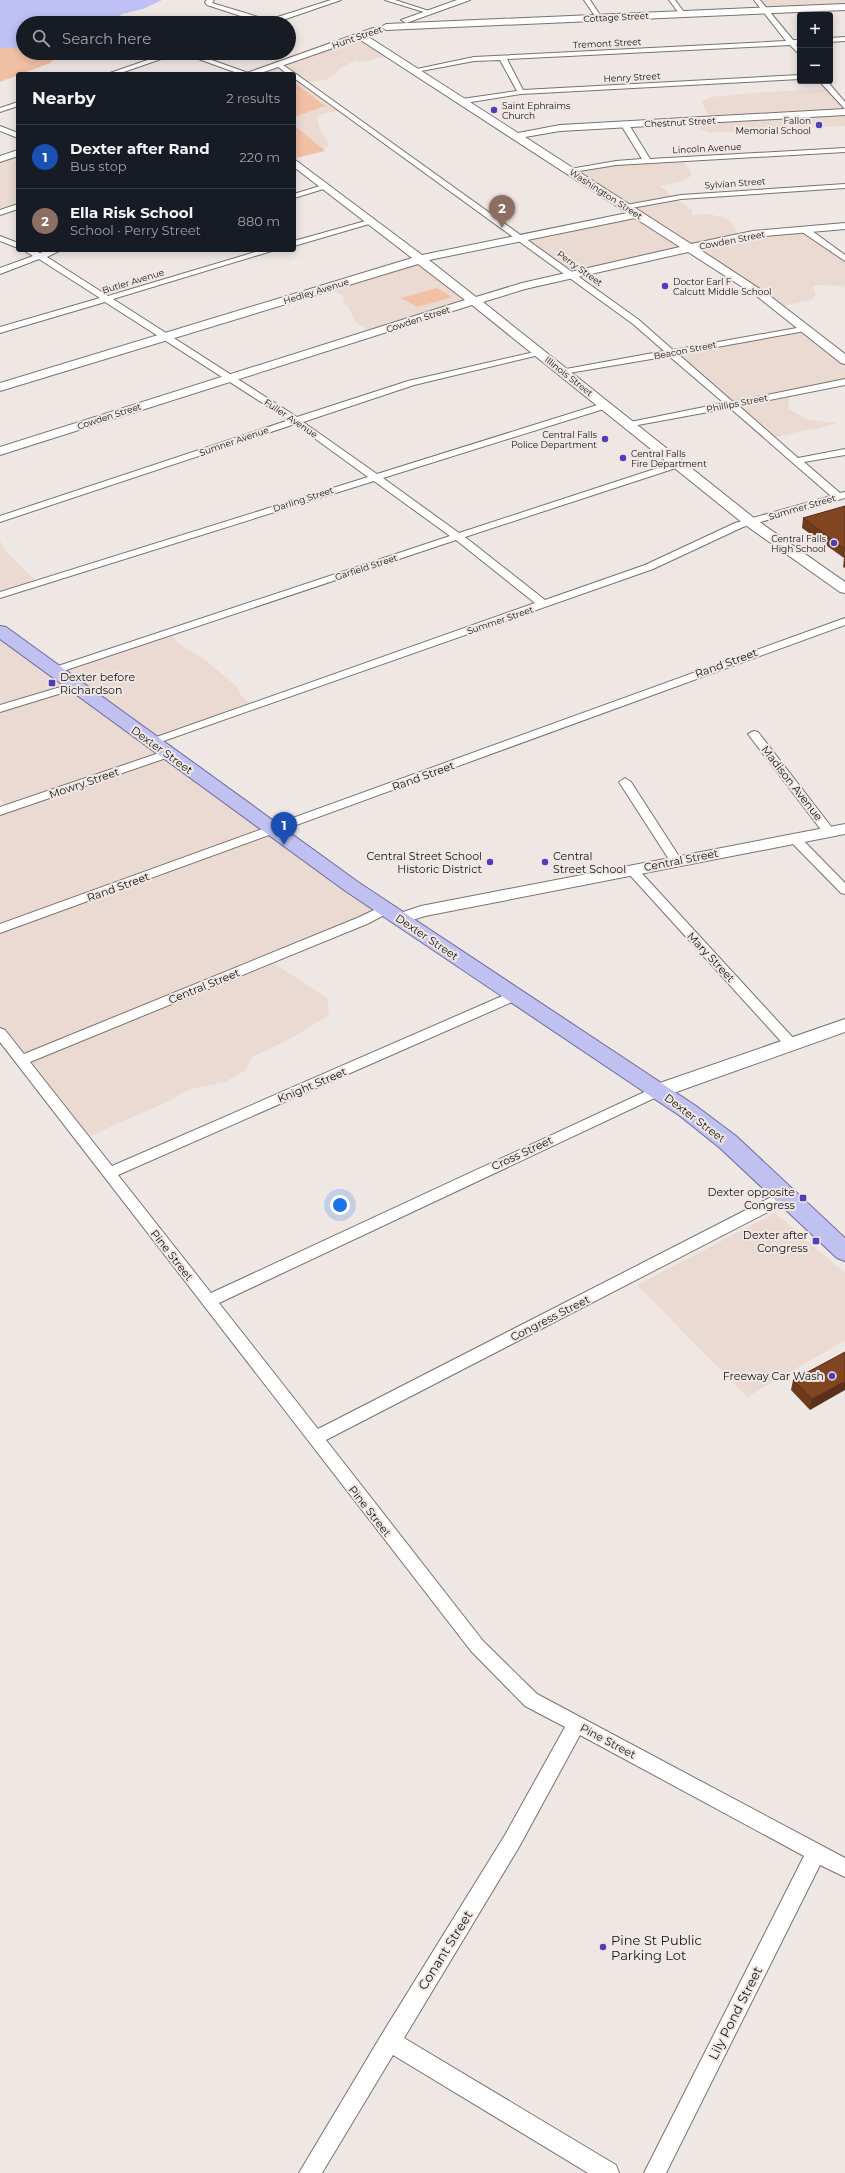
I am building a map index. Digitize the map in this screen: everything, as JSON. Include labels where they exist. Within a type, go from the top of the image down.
[{"type":"main road","name":"Dexter Street","points":[[0,631],[273,831],[392,914],[658,1091],[710,1128],[786,1196],[845,1252]]},
{"type":"street","points":[[211,0],[208,2],[209,4],[246,16]]},
{"type":"street","points":[[289,16],[338,0]]},
{"type":"street","points":[[388,0],[429,12]]},
{"type":"street","name":"Hunt Street","points":[[296,58],[466,0]]},
{"type":"street","points":[[587,0],[599,18]]},
{"type":"street","points":[[672,0],[683,15]]},
{"type":"street","points":[[757,0],[797,48]]},
{"type":"street","name":"Cottage Street","points":[[386,27],[845,7]]},
{"type":"street","name":"Washington Street","points":[[361,36],[416,70],[767,299],[845,360]]},
{"type":"street","points":[[833,40],[845,39]]},
{"type":"street","name":"Tremont Street","points":[[416,70],[466,60],[797,42]]},
{"type":"street","points":[[503,58],[522,92]]},
{"type":"street","points":[[117,72],[154,60]]},
{"type":"street","points":[[206,60],[242,72]]},
{"type":"street","name":"Hunt Street","points":[[254,72],[290,60]]},
{"type":"street","name":"Perry Street","points":[[278,64],[289,72]]},
{"type":"street","name":"Perry Street","points":[[296,77],[636,322],[733,404],[796,461],[841,496]]},
{"type":"street","name":"Henry Street","points":[[465,102],[522,92],[797,77]]},
{"type":"street","points":[[826,84],[845,107]]},
{"type":"street","points":[[0,110],[16,105]]},
{"type":"street","name":"Chestnut Street","points":[[516,136],[556,129],[845,112]]},
{"type":"street","points":[[625,124],[648,162]]},
{"type":"street","points":[[0,128],[16,135]]},
{"type":"street","name":"Lincoln Avenue","points":[[570,171],[609,164],[845,150]]},
{"type":"street","points":[[0,159],[16,154]]},
{"type":"street","name":"Illinois Street","points":[[296,165],[566,372],[750,522],[845,589]]},
{"type":"street","name":"Sylvian Street","points":[[626,207],[669,198],[845,186]]},
{"type":"street","points":[[296,195],[326,187]]},
{"type":"street","points":[[0,213],[16,207]]},
{"type":"street","name":"Hedley Avenue","points":[[0,387],[421,260],[638,214]]},
{"type":"street","points":[[296,243],[372,222]]},
{"type":"street","name":"Cowden Street","points":[[0,451],[474,301],[571,274],[753,234],[845,226]]},
{"type":"street","points":[[805,230],[845,259]]},
{"type":"street","points":[[0,238],[16,245]]},
{"type":"street","name":"Fuller Avenue","points":[[31,252],[108,298],[295,420],[458,537],[544,605]]},
{"type":"street","points":[[0,271],[51,252]]},
{"type":"street","name":"Butler Avenue","points":[[0,330],[264,252]]},
{"type":"street","name":"Beacon Street","points":[[566,372],[805,328]]},
{"type":"street","name":"Sumner Avenue","points":[[0,519],[295,420],[423,380],[540,352]]},
{"type":"street","name":"Phillips Street","points":[[630,425],[845,382]]},
{"type":"street","name":"Darling Street","points":[[0,595],[375,476],[607,405]]},
{"type":"street","points":[[796,461],[845,452]]},
{"type":"street","name":"Garfield Street","points":[[53,671],[679,464]]},
{"type":"street","name":"Summer Street","points":[[160,748],[654,565],[750,522],[841,496]]},
{"type":"street","name":"Rand Street","points":[[0,929],[273,831],[646,692],[845,621]]},
{"type":"street","points":[[0,709],[74,686]]},
{"type":"street","name":"Madison Avenue","points":[[754,734],[837,830]]},
{"type":"street","name":"Mowry Street","points":[[0,811],[160,748]]},
{"type":"street","points":[[624,782],[676,861]]},
{"type":"street","name":"Central Street","points":[[21,1060],[362,921],[392,914],[422,911],[837,830]]},
{"type":"street","points":[[794,838],[845,890]]},
{"type":"street","name":"Mary Street","points":[[632,870],[791,1044]]},
{"type":"street","name":"Knight Street","points":[[109,1173],[514,996]]},
{"type":"street","name":"Cross Street","points":[[208,1301],[658,1091],[845,1025]]},
{"type":"street","name":"Pine Street","points":[[0,1033],[314,1439],[477,1646],[531,1700],[845,1868]]},
{"type":"street","name":"Congress Street","points":[[314,1439],[786,1196]]},
{"type":"street","name":"Conant Street","points":[[310,2173],[388,2041],[512,1841],[576,1724]]},
{"type":"street","name":"Lily Pond Street","points":[[655,2173],[816,1852]]},
{"type":"street","points":[[388,2041],[608,2173]]},
{"type":"shaded area","points":[[757,0],[845,0],[845,8],[768,12]]},
{"type":"shaded area","points":[[359,38],[390,55],[363,62],[356,60],[337,70],[336,74],[325,80],[305,83],[340,110],[316,116],[320,131],[328,141],[329,145],[323,150],[296,155],[296,72],[257,72]]},
{"type":"shaded area","points":[[0,48],[16,48],[16,60],[53,60],[50,63],[26,72],[16,72],[16,76],[0,82]]},
{"type":"shaded area","points":[[296,84],[325,106],[296,116]]},
{"type":"shaded area","points":[[828,89],[845,108],[845,126],[709,133],[701,129],[696,121],[713,120],[707,113],[702,102],[710,97],[763,92]]},
{"type":"shaded area","points":[[296,127],[325,151],[296,158]]},
{"type":"shaded area","points":[[16,155],[16,207],[0,213],[0,160]]},
{"type":"shaded area","points":[[683,161],[691,172],[691,176],[683,181],[660,186],[666,190],[671,198],[677,199],[692,210],[692,215],[709,214],[725,218],[731,222],[736,232],[742,237],[802,231],[845,261],[845,286],[817,285],[813,287],[816,295],[811,300],[780,307],[691,249],[570,274],[521,240],[638,215],[573,172],[614,165]]},
{"type":"shaded area","points":[[417,261],[473,303],[372,332],[355,322],[348,306],[344,304],[343,296],[330,289]]},
{"type":"shaded area","points":[[437,288],[452,297],[418,307],[401,298]]},
{"type":"shaded area","points":[[806,330],[845,360],[845,385],[789,396],[788,408],[805,419],[837,423],[818,429],[806,430],[772,438],[674,355]]},
{"type":"shaded area","points":[[0,541],[7,552],[38,583],[0,596]]},
{"type":"shaded area","points":[[0,632],[58,673],[169,636],[172,636],[181,645],[204,659],[236,686],[241,695],[255,708],[154,744],[160,755],[260,829],[383,914],[272,962],[327,998],[329,1015],[288,1040],[252,1057],[246,1070],[225,1082],[187,1090],[173,1099],[79,1141],[0,1042],[0,814],[9,809],[0,799]]},
{"type":"shaded area","points":[[775,1213],[845,1273],[845,1340],[747,1397],[637,1285]]},
{"type":"water","points":[[0,0],[162,0],[143,9],[119,16],[16,16],[16,48],[0,48]]},
{"type":"building","points":[[845,506],[845,549],[803,518]]},
{"type":"building","name":"Freeway Car Wash","points":[[845,1352],[845,1381],[812,1399],[793,1380]]},
{"type":"place","name":"Saint Ephraims Church","points":[[494,110]]},
{"type":"place","name":"Fallon Memorial School","points":[[819,125]]},
{"type":"place","name":"Ella Risk School","points":[[502,228]]},
{"type":"place","name":"Doctor Earl F Calcutt Middle School","points":[[665,286]]},
{"type":"place","name":"Central Falls Police Department","points":[[605,439]]},
{"type":"place","name":"Central Falls Fire Department","points":[[623,458]]},
{"type":"place","name":"Central Falls High School","points":[[834,543]]},
{"type":"place","name":"Dexter before Richardson","points":[[52,683]]},
{"type":"place","name":"Dexter after Rand","points":[[284,845]]},
{"type":"place","name":"Central Street School Historic District","points":[[490,862]]},
{"type":"place","name":"Central Street School","points":[[545,862]]},
{"type":"place","name":"Dexter opposite Congress","points":[[803,1198]]},
{"type":"place","name":"Dexter after Congress","points":[[816,1241]]},
{"type":"place","name":"Freeway Car Wash","points":[[832,1376]]},
{"type":"place","name":"Pine St Public Parking Lot","points":[[603,1947]]}]
